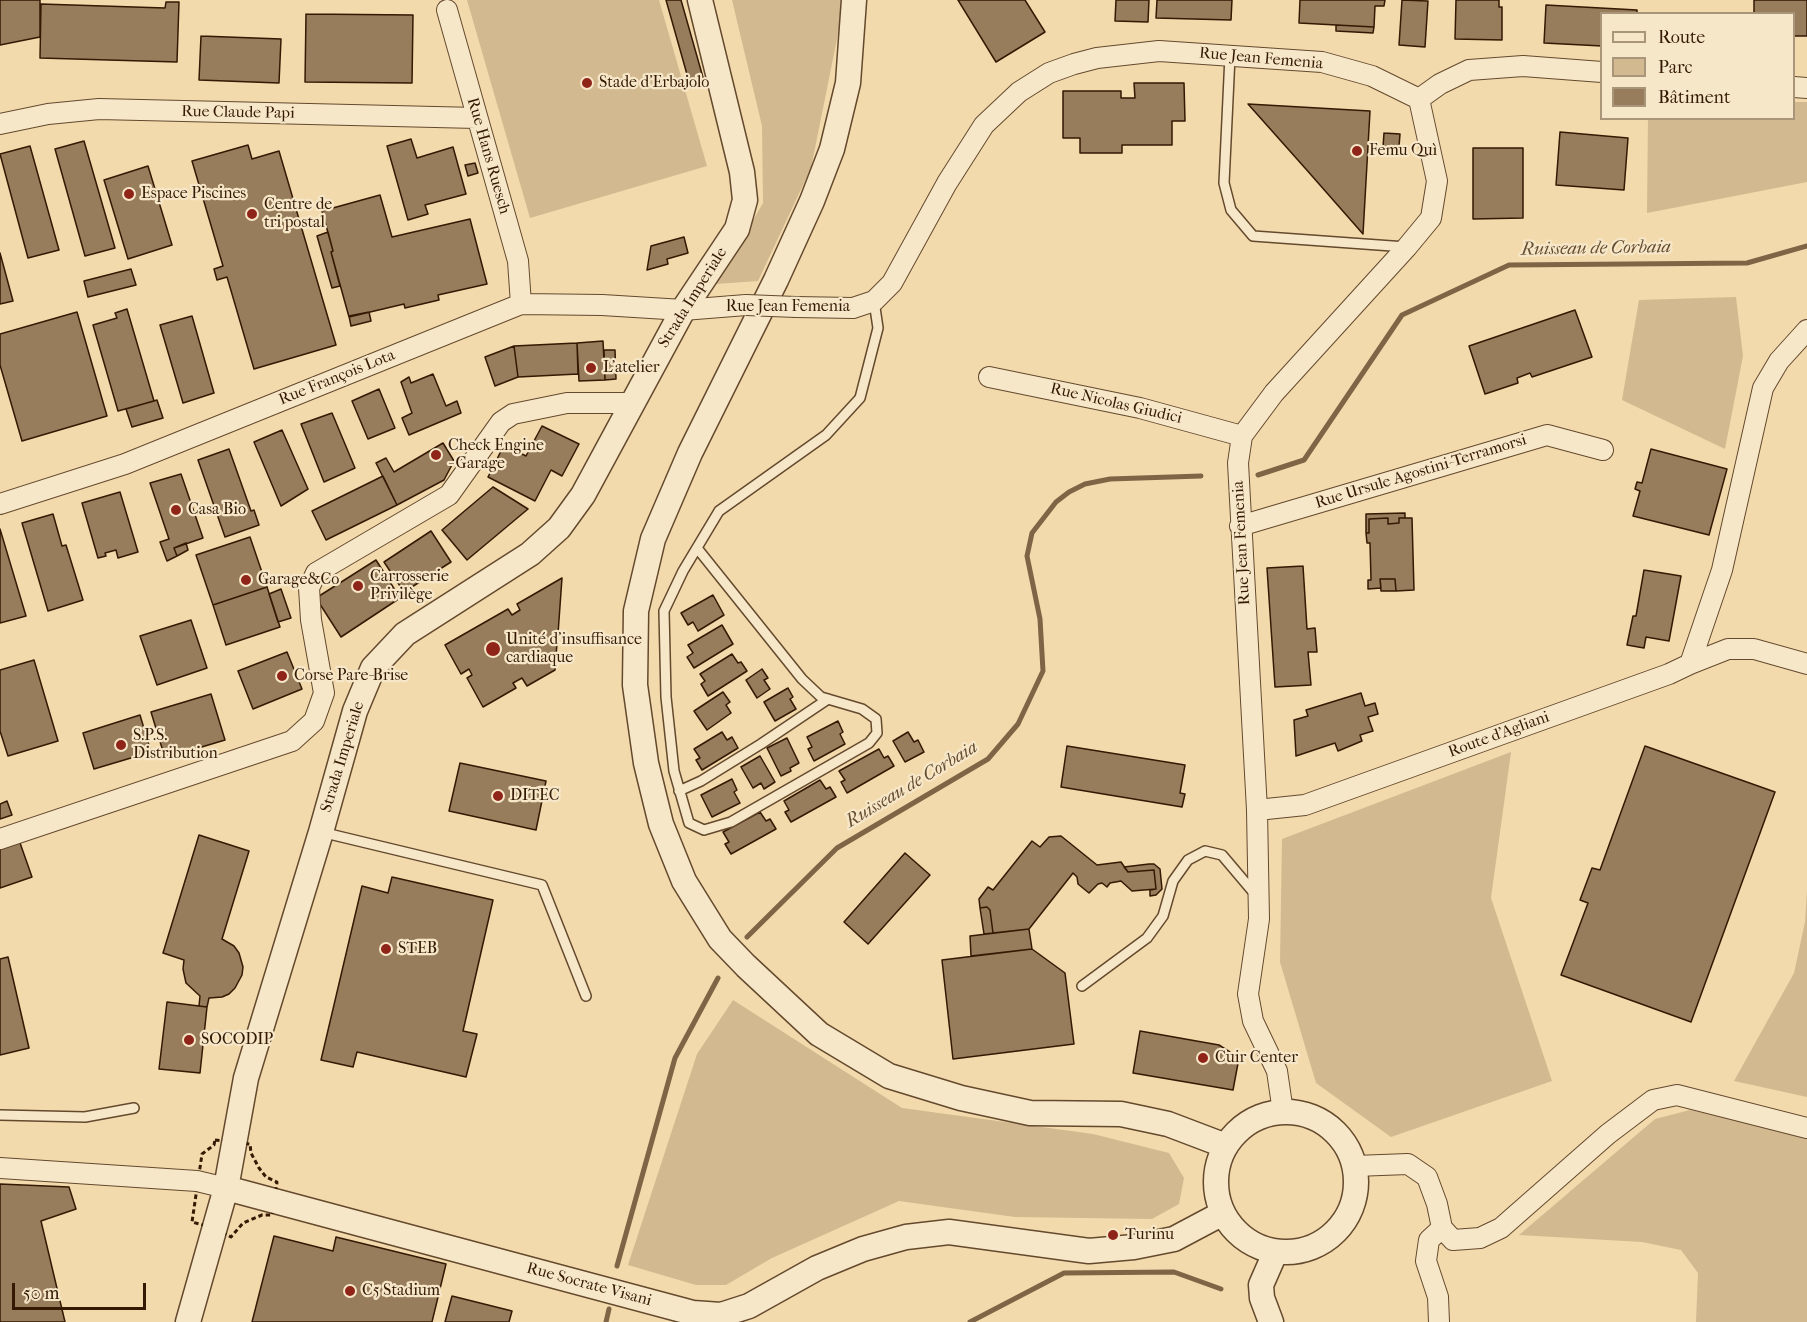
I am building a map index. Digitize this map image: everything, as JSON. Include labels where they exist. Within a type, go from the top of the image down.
[{"type":"street","name":"Strada Imperiale","points":[[188,1322],[226,1188],[246,1078],[321,832],[355,711],[373,668],[405,634],[530,554],[559,528],[583,495],[683,310],[737,229],[745,200],[742,172],[700,0]]},
{"type":"street","points":[[854,0],[848,83],[832,149],[812,201],[776,280],[690,453],[653,539],[636,611],[635,685],[646,763],[661,824],[684,881],[720,939],[819,1034],[889,1076],[961,1098],[1030,1113],[1121,1114],[1168,1124],[1226,1146]]},
{"type":"street","name":"Rue Hans Ruesch","points":[[447,10],[518,261],[520,304]]},
{"type":"street","name":"Rue Jean Femenia","points":[[683,310],[746,305],[854,308],[874,301],[892,283],[947,183],[984,124],[1019,92],[1049,73],[1074,64],[1097,58],[1159,51],[1322,62],[1372,76],[1419,99],[1437,181],[1431,218],[1274,393],[1242,436],[1238,463],[1240,526],[1257,810]]},
{"type":"street","points":[[1419,99],[1440,84],[1469,70],[1523,66],[1600,72]]},
{"type":"street","name":"Rue Claude Papi","points":[[0,124],[48,114],[99,110],[477,118]]},
{"type":"street","name":"Rue François Lota","points":[[0,504],[125,464],[520,304],[602,304],[683,310]]},
{"type":"street","points":[[1690,664],[1722,570],[1763,388],[1779,361],[1807,330]]},
{"type":"street","name":"Rue Nicolas Giudici","points":[[988,377],[1140,408],[1242,436]]},
{"type":"street","points":[[0,839],[292,741],[314,721],[324,693],[311,620],[309,588],[316,573],[449,495],[501,422],[513,414],[567,403],[632,403]]},
{"type":"street","name":"Rue Ursule Agostini-Terramorsi","points":[[1240,526],[1547,435],[1603,450]]},
{"type":"street","name":"Route d'Agliani","points":[[1257,810],[1305,805],[1669,674],[1728,649],[1755,649],[1807,664]]},
{"type":"street","points":[[1257,810],[1259,919],[1248,994],[1253,1021],[1277,1071],[1283,1112]]},
{"type":"street","points":[[1355,1166],[1408,1164],[1427,1177],[1437,1204],[1442,1228],[1453,1240],[1480,1238],[1502,1228],[1608,1134],[1653,1100],[1677,1095],[1807,1128]]},
{"type":"street","points":[[1283,1112],[1308,1115],[1329,1126],[1346,1143],[1355,1166],[1357,1189],[1351,1211],[1339,1230],[1320,1245],[1299,1252],[1275,1252],[1254,1246],[1236,1232],[1222,1213],[1216,1191],[1217,1167],[1226,1146],[1241,1128],[1261,1116],[1283,1112]]},
{"type":"street","points":[[0,1168],[197,1181],[226,1188]]},
{"type":"street","name":"Rue Socrate Visani","points":[[226,1188],[693,1313],[721,1315],[749,1306],[827,1264],[863,1248],[906,1237],[949,1233],[1089,1251],[1134,1247],[1174,1239],[1222,1213]]},
{"type":"street","points":[[1439,1322],[1438,1297],[1426,1261],[1429,1240],[1442,1228]]},
{"type":"street","points":[[1271,1322],[1262,1298],[1261,1285],[1275,1252]]},
{"type":"lane","points":[[1230,56],[1224,183],[1231,210],[1252,236],[1407,247]]},
{"type":"lane","points":[[698,548],[765,636],[802,679],[821,697],[862,709],[876,719],[877,733],[869,743],[731,822],[704,830],[689,823],[674,771],[666,696],[664,611],[684,571],[719,511],[826,435],[860,398],[878,328],[874,301]]},
{"type":"lane","points":[[679,791],[701,781],[761,744],[828,699]]},
{"type":"lane","points":[[321,832],[542,885],[586,996]]},
{"type":"lane","points":[[1082,986],[1147,938],[1163,916],[1173,881],[1188,860],[1205,851],[1222,855],[1259,898]]},
{"type":"lane","points":[[0,1115],[85,1117],[134,1108]]},
{"type":"green space","name":"Stade d'Erbajolo","points":[[467,0],[659,0],[707,166],[530,218]]},
{"type":"green space","points":[[732,0],[841,0],[840,24],[811,168],[758,281],[716,284],[763,203],[762,126]]},
{"type":"green space","points":[[1795,102],[1807,102],[1807,182],[1647,213],[1648,120],[1795,120]]},
{"type":"green space","points":[[1736,297],[1743,356],[1725,449],[1622,400],[1639,300]]},
{"type":"green space","points":[[1511,752],[1491,898],[1552,1081],[1391,1137],[1316,1083],[1280,962],[1282,839]]},
{"type":"green space","points":[[1807,890],[1807,1097],[1734,1081],[1794,973],[1805,922]]},
{"type":"green space","points":[[733,1000],[902,1108],[1093,1134],[1169,1153],[1184,1178],[1179,1204],[1152,1219],[1015,1217],[899,1201],[772,1258],[726,1285],[696,1285],[628,1265],[697,1054]]},
{"type":"green space","points":[[1690,1110],[1807,1135],[1807,1322],[1696,1322],[1698,1273],[1681,1250],[1642,1242],[1519,1235],[1655,1119]]},
{"type":"building","points":[[0,0],[40,0],[40,37],[0,45]]},
{"type":"building","points":[[666,0],[681,0],[704,81],[690,85]]},
{"type":"building","points":[[958,0],[1025,0],[1045,32],[996,62]]},
{"type":"building","points":[[1116,0],[1149,0],[1148,22],[1115,21]]},
{"type":"building","points":[[1157,0],[1232,0],[1231,20],[1156,18]]},
{"type":"building","points":[[1300,0],[1385,0],[1384,6],[1375,6],[1374,27],[1299,23]]},
{"type":"building","points":[[1402,0],[1428,1],[1425,47],[1399,45]]},
{"type":"building","points":[[1456,0],[1499,0],[1499,7],[1502,7],[1502,40],[1455,39]]},
{"type":"building","points":[[1754,0],[1807,0],[1807,36],[1795,36],[1795,12],[1754,12]]},
{"type":"building","points":[[166,2],[179,2],[177,62],[40,58],[41,4],[165,8]]},
{"type":"building","points":[[1546,5],[1637,10],[1637,12],[1600,12],[1600,46],[1544,43]]},
{"type":"building","points":[[306,14],[413,15],[412,83],[305,82]]},
{"type":"building","points":[[1336,25],[1374,27],[1373,33],[1336,31]]},
{"type":"building","points":[[201,36],[281,39],[279,83],[199,80]]},
{"type":"building","points":[[1134,83],[1184,83],[1185,121],[1172,121],[1172,145],[1122,145],[1122,153],[1080,153],[1080,138],[1063,138],[1063,91],[1121,91],[1121,98],[1135,98]]},
{"type":"building","points":[[1248,104],[1370,111],[1363,234],[1305,168]]},
{"type":"building","points":[[1560,132],[1628,138],[1624,190],[1556,185]]},
{"type":"building","points":[[1384,133],[1400,134],[1399,147],[1383,147]]},
{"type":"building","points":[[411,139],[417,158],[453,147],[466,194],[425,205],[428,214],[408,220],[387,146]]},
{"type":"building","points":[[84,141],[115,248],[85,256],[55,149]]},
{"type":"building","name":"Centre de tri postal","points":[[248,145],[252,159],[279,151],[336,345],[254,369],[227,277],[217,280],[214,269],[223,266],[192,161]]},
{"type":"building","points":[[30,146],[59,250],[28,258],[0,154]]},
{"type":"building","points":[[1473,148],[1523,148],[1523,218],[1473,219]]},
{"type":"building","points":[[475,163],[478,173],[468,176],[465,165]]},
{"type":"building","points":[[148,166],[172,245],[128,259],[104,180]]},
{"type":"building","points":[[380,195],[392,237],[470,219],[487,284],[438,295],[439,300],[405,308],[404,304],[349,317],[322,211]]},
{"type":"building","points":[[328,232],[340,286],[332,288],[317,236]]},
{"type":"building","points":[[684,237],[688,253],[667,259],[668,264],[647,270],[651,246]]},
{"type":"building","points":[[0,253],[13,301],[0,304]]},
{"type":"building","points":[[131,269],[136,285],[88,297],[84,281]]},
{"type":"building","points":[[127,309],[154,401],[118,411],[93,325],[117,318],[115,313]]},
{"type":"building","points":[[1575,310],[1592,357],[1532,377],[1530,373],[1517,378],[1518,383],[1485,394],[1469,346]]},
{"type":"building","points":[[77,312],[107,416],[22,441],[0,365],[0,334]]},
{"type":"building","points":[[369,312],[371,321],[351,326],[349,316]]},
{"type":"building","points":[[192,316],[214,393],[183,403],[160,325]]},
{"type":"building","points":[[603,341],[605,380],[579,381],[577,343]]},
{"type":"building","points":[[577,343],[578,374],[518,377],[514,346]]},
{"type":"building","points":[[514,346],[518,377],[495,386],[485,357]]},
{"type":"building","points":[[604,350],[615,350],[616,379],[605,380]]},
{"type":"building","points":[[433,374],[446,406],[457,401],[461,413],[409,435],[402,418],[412,413],[401,382],[409,377],[411,383]]},
{"type":"building","points":[[379,389],[395,428],[368,439],[352,401]]},
{"type":"building","points":[[157,400],[163,418],[132,427],[126,409]]},
{"type":"building","points":[[332,413],[355,468],[324,482],[301,424]]},
{"type":"building","points":[[542,426],[579,444],[562,476],[551,470],[535,501],[488,477],[504,445],[526,456]]},
{"type":"building","points":[[282,430],[308,489],[281,506],[254,442]]},
{"type":"building","points":[[443,443],[454,461],[444,480],[397,505],[376,463],[386,458],[394,472]]},
{"type":"building","points":[[229,449],[251,511],[254,510],[259,525],[225,537],[198,460]]},
{"type":"building","points":[[1651,449],[1727,469],[1709,535],[1633,516],[1640,491],[1635,489],[1637,482],[1642,483]]},
{"type":"building","name":"Casa Bio","points":[[181,474],[203,538],[174,548],[177,556],[167,561],[160,542],[169,539],[150,483]]},
{"type":"building","points":[[383,476],[397,505],[326,540],[312,511]]},
{"type":"building","points":[[493,487],[528,509],[467,560],[442,530]]},
{"type":"building","points":[[120,492],[138,552],[118,558],[116,550],[98,558],[82,503]]},
{"type":"building","points":[[1405,513],[1405,518],[1399,518],[1399,523],[1388,524],[1388,518],[1369,519],[1369,533],[1366,533],[1366,514]]},
{"type":"building","points":[[53,514],[62,546],[66,545],[83,600],[48,611],[22,523]]},
{"type":"building","points":[[1388,518],[1388,524],[1399,523],[1399,518],[1412,518],[1414,590],[1396,591],[1395,579],[1380,579],[1381,588],[1368,589],[1368,580],[1371,580],[1370,543],[1367,543],[1366,533],[1369,533],[1369,519]]},
{"type":"building","points":[[0,529],[26,616],[0,623]]},
{"type":"building","points":[[431,531],[451,562],[404,592],[384,562]]},
{"type":"building","points":[[250,537],[267,587],[213,605],[196,555]]},
{"type":"building","points":[[186,543],[188,550],[177,556],[174,548]]},
{"type":"building","points":[[376,560],[400,598],[341,637],[316,598]]},
{"type":"building","points":[[1303,566],[1307,629],[1315,628],[1317,652],[1308,652],[1311,685],[1275,687],[1267,568]]},
{"type":"building","points":[[1644,570],[1681,576],[1669,641],[1646,637],[1644,648],[1627,645],[1633,616],[1636,616]]},
{"type":"building","points":[[562,578],[558,634],[555,633],[554,642],[557,643],[555,670],[527,686],[522,678],[513,683],[516,688],[483,707],[467,678],[472,675],[469,669],[461,674],[445,645],[508,609],[512,615],[520,610],[517,604]]},
{"type":"building","points":[[1380,579],[1395,579],[1396,591],[1381,591]]},
{"type":"building","points":[[267,587],[280,627],[226,645],[213,605]]},
{"type":"building","points":[[281,589],[291,618],[278,622],[269,594]]},
{"type":"building","points":[[713,595],[724,615],[698,631],[693,622],[688,625],[681,613]]},
{"type":"building","points":[[191,620],[207,668],[157,685],[140,636]]},
{"type":"building","points":[[722,625],[733,644],[694,668],[687,657],[693,653],[688,645]]},
{"type":"building","points":[[287,652],[302,689],[253,709],[238,671]]},
{"type":"building","points":[[732,654],[747,671],[708,696],[701,684],[705,681],[700,674]]},
{"type":"building","points":[[34,660],[58,741],[8,756],[0,731],[0,670]]},
{"type":"building","points":[[762,669],[768,678],[764,680],[770,689],[757,698],[746,680]]},
{"type":"building","points":[[788,688],[793,697],[790,699],[796,709],[775,721],[764,702]]},
{"type":"building","points":[[723,692],[730,702],[726,705],[731,713],[707,730],[694,711]]},
{"type":"building","points":[[1361,693],[1365,706],[1375,703],[1378,714],[1368,717],[1373,731],[1360,735],[1362,741],[1338,751],[1335,743],[1296,756],[1294,720],[1308,716],[1306,710]]},
{"type":"building","points":[[211,694],[225,740],[165,758],[151,712]]},
{"type":"building","points":[[140,715],[151,752],[94,769],[83,733]]},
{"type":"building","points":[[838,721],[843,732],[840,734],[845,744],[814,761],[808,749],[812,747],[807,737]]},
{"type":"building","points":[[722,732],[727,740],[732,737],[738,748],[702,770],[696,760],[700,758],[694,749]]},
{"type":"building","points":[[908,732],[914,742],[918,740],[924,752],[905,762],[893,741]]},
{"type":"building","points":[[787,738],[799,763],[790,768],[791,771],[781,776],[767,748]]},
{"type":"building","points":[[1067,746],[1185,765],[1180,793],[1185,794],[1182,807],[1061,787]]},
{"type":"building","points":[[1645,746],[1775,792],[1691,1022],[1561,975],[1588,903],[1580,900],[1592,868],[1600,870]]},
{"type":"building","points":[[879,749],[884,758],[888,756],[894,766],[847,793],[841,782],[845,780],[839,771]]},
{"type":"building","points":[[760,756],[775,782],[764,789],[761,783],[753,788],[741,767]]},
{"type":"building","name":"DITEC","points":[[460,763],[546,781],[536,830],[449,811]]},
{"type":"building","points":[[732,779],[737,790],[734,792],[740,803],[712,817],[701,795]]},
{"type":"building","points":[[820,780],[826,789],[830,787],[836,797],[791,822],[785,812],[789,810],[784,801]]},
{"type":"building","points":[[7,801],[12,815],[0,819],[0,804]]},
{"type":"building","points":[[760,812],[766,821],[770,819],[776,829],[731,854],[725,844],[729,842],[723,832]]},
{"type":"building","points":[[199,835],[249,851],[222,939],[234,946],[239,953],[243,967],[242,975],[229,994],[209,998],[207,1007],[199,1006],[200,996],[186,983],[184,960],[163,953]]},
{"type":"building","points":[[1061,836],[1097,865],[1121,862],[1128,872],[1154,870],[1156,889],[1132,891],[1121,881],[1110,883],[1107,887],[1102,883],[1098,884],[1089,893],[1078,884],[1077,877],[1073,873],[1029,929],[993,933],[990,910],[987,907],[980,908],[979,899],[988,887],[993,890],[1032,841],[1040,847],[1049,837]]},
{"type":"building","points":[[19,840],[32,877],[0,888],[0,846]]},
{"type":"building","points":[[905,853],[930,875],[868,944],[844,922]]},
{"type":"building","points":[[1154,864],[1160,869],[1162,889],[1156,895],[1150,896],[1150,890],[1156,889],[1154,870],[1128,872],[1124,867]]},
{"type":"building","points":[[392,877],[493,900],[463,1031],[477,1034],[466,1077],[357,1052],[353,1067],[321,1060],[362,886],[388,893]]},
{"type":"building","points":[[987,907],[990,910],[993,933],[984,934],[980,908]]},
{"type":"building","points":[[1029,929],[1032,949],[971,956],[970,936]]},
{"type":"building","points":[[1032,949],[1065,973],[1074,1044],[953,1059],[942,960]]},
{"type":"building","points":[[8,957],[29,1048],[0,1055],[0,959]]},
{"type":"building","points":[[167,1002],[207,1007],[200,1073],[159,1069]]},
{"type":"building","points":[[1140,1031],[1219,1045],[1239,1058],[1233,1090],[1133,1073]]},
{"type":"building","points":[[0,1184],[69,1187],[76,1209],[41,1221],[65,1322],[0,1322]]},
{"type":"building","name":"C5 Stadium","points":[[274,1236],[333,1251],[336,1237],[446,1264],[432,1322],[252,1322]]},
{"type":"building","points":[[452,1296],[512,1311],[509,1322],[445,1322]]},
{"type":"waterway","name":"Ruisseau de Corbaia","points":[[1258,475],[1304,460],[1402,315],[1509,265],[1747,263],[1807,246]]},
{"type":"waterway","name":"Ruisseau de Corbaia","points":[[747,937],[837,848],[988,759],[1018,724],[1043,671],[1040,619],[1027,556],[1032,533],[1056,502],[1085,484],[1110,479],[1201,476]]},
{"type":"waterway","name":"Ruisseau de Corbaia","points":[[617,1266],[675,1058],[718,978]]},
{"type":"waterway","points":[[970,1322],[1064,1273],[1174,1272],[1221,1289]]},
{"type":"waterway","name":"Ruisseau de Corbaia","points":[[606,1322],[609,1309]]},
{"type":"place","name":"Stade d'Erbajolo","points":[[587,83]]},
{"type":"place","name":"Femu Quì","points":[[1357,151]]},
{"type":"place","name":"Espace Piscines","points":[[129,194]]},
{"type":"place","name":"Centre de tri postal","points":[[252,214]]},
{"type":"place","name":"L'atelier","points":[[591,368]]},
{"type":"place","name":"Check Engine - Garage","points":[[436,455]]},
{"type":"place","name":"Casa Bio","points":[[176,510]]},
{"type":"place","name":"Garage&Co","points":[[246,580]]},
{"type":"place","name":"Carrosserie Privilège","points":[[358,586]]},
{"type":"place","name":"Unité d'insuffisance cardiaque","points":[[493,649]]},
{"type":"place","name":"Corse Pare-Brise","points":[[282,676]]},
{"type":"place","name":"S.P.S. Distribution","points":[[121,745]]},
{"type":"place","name":"DITEC","points":[[498,796]]},
{"type":"place","name":"STEB","points":[[386,949]]},
{"type":"place","name":"SOCODIP","points":[[189,1040]]},
{"type":"place","name":"Cuir Center","points":[[1203,1058]]},
{"type":"place","name":"Turinu","points":[[1113,1235]]},
{"type":"place","name":"C5 Stadium","points":[[350,1291]]}]
